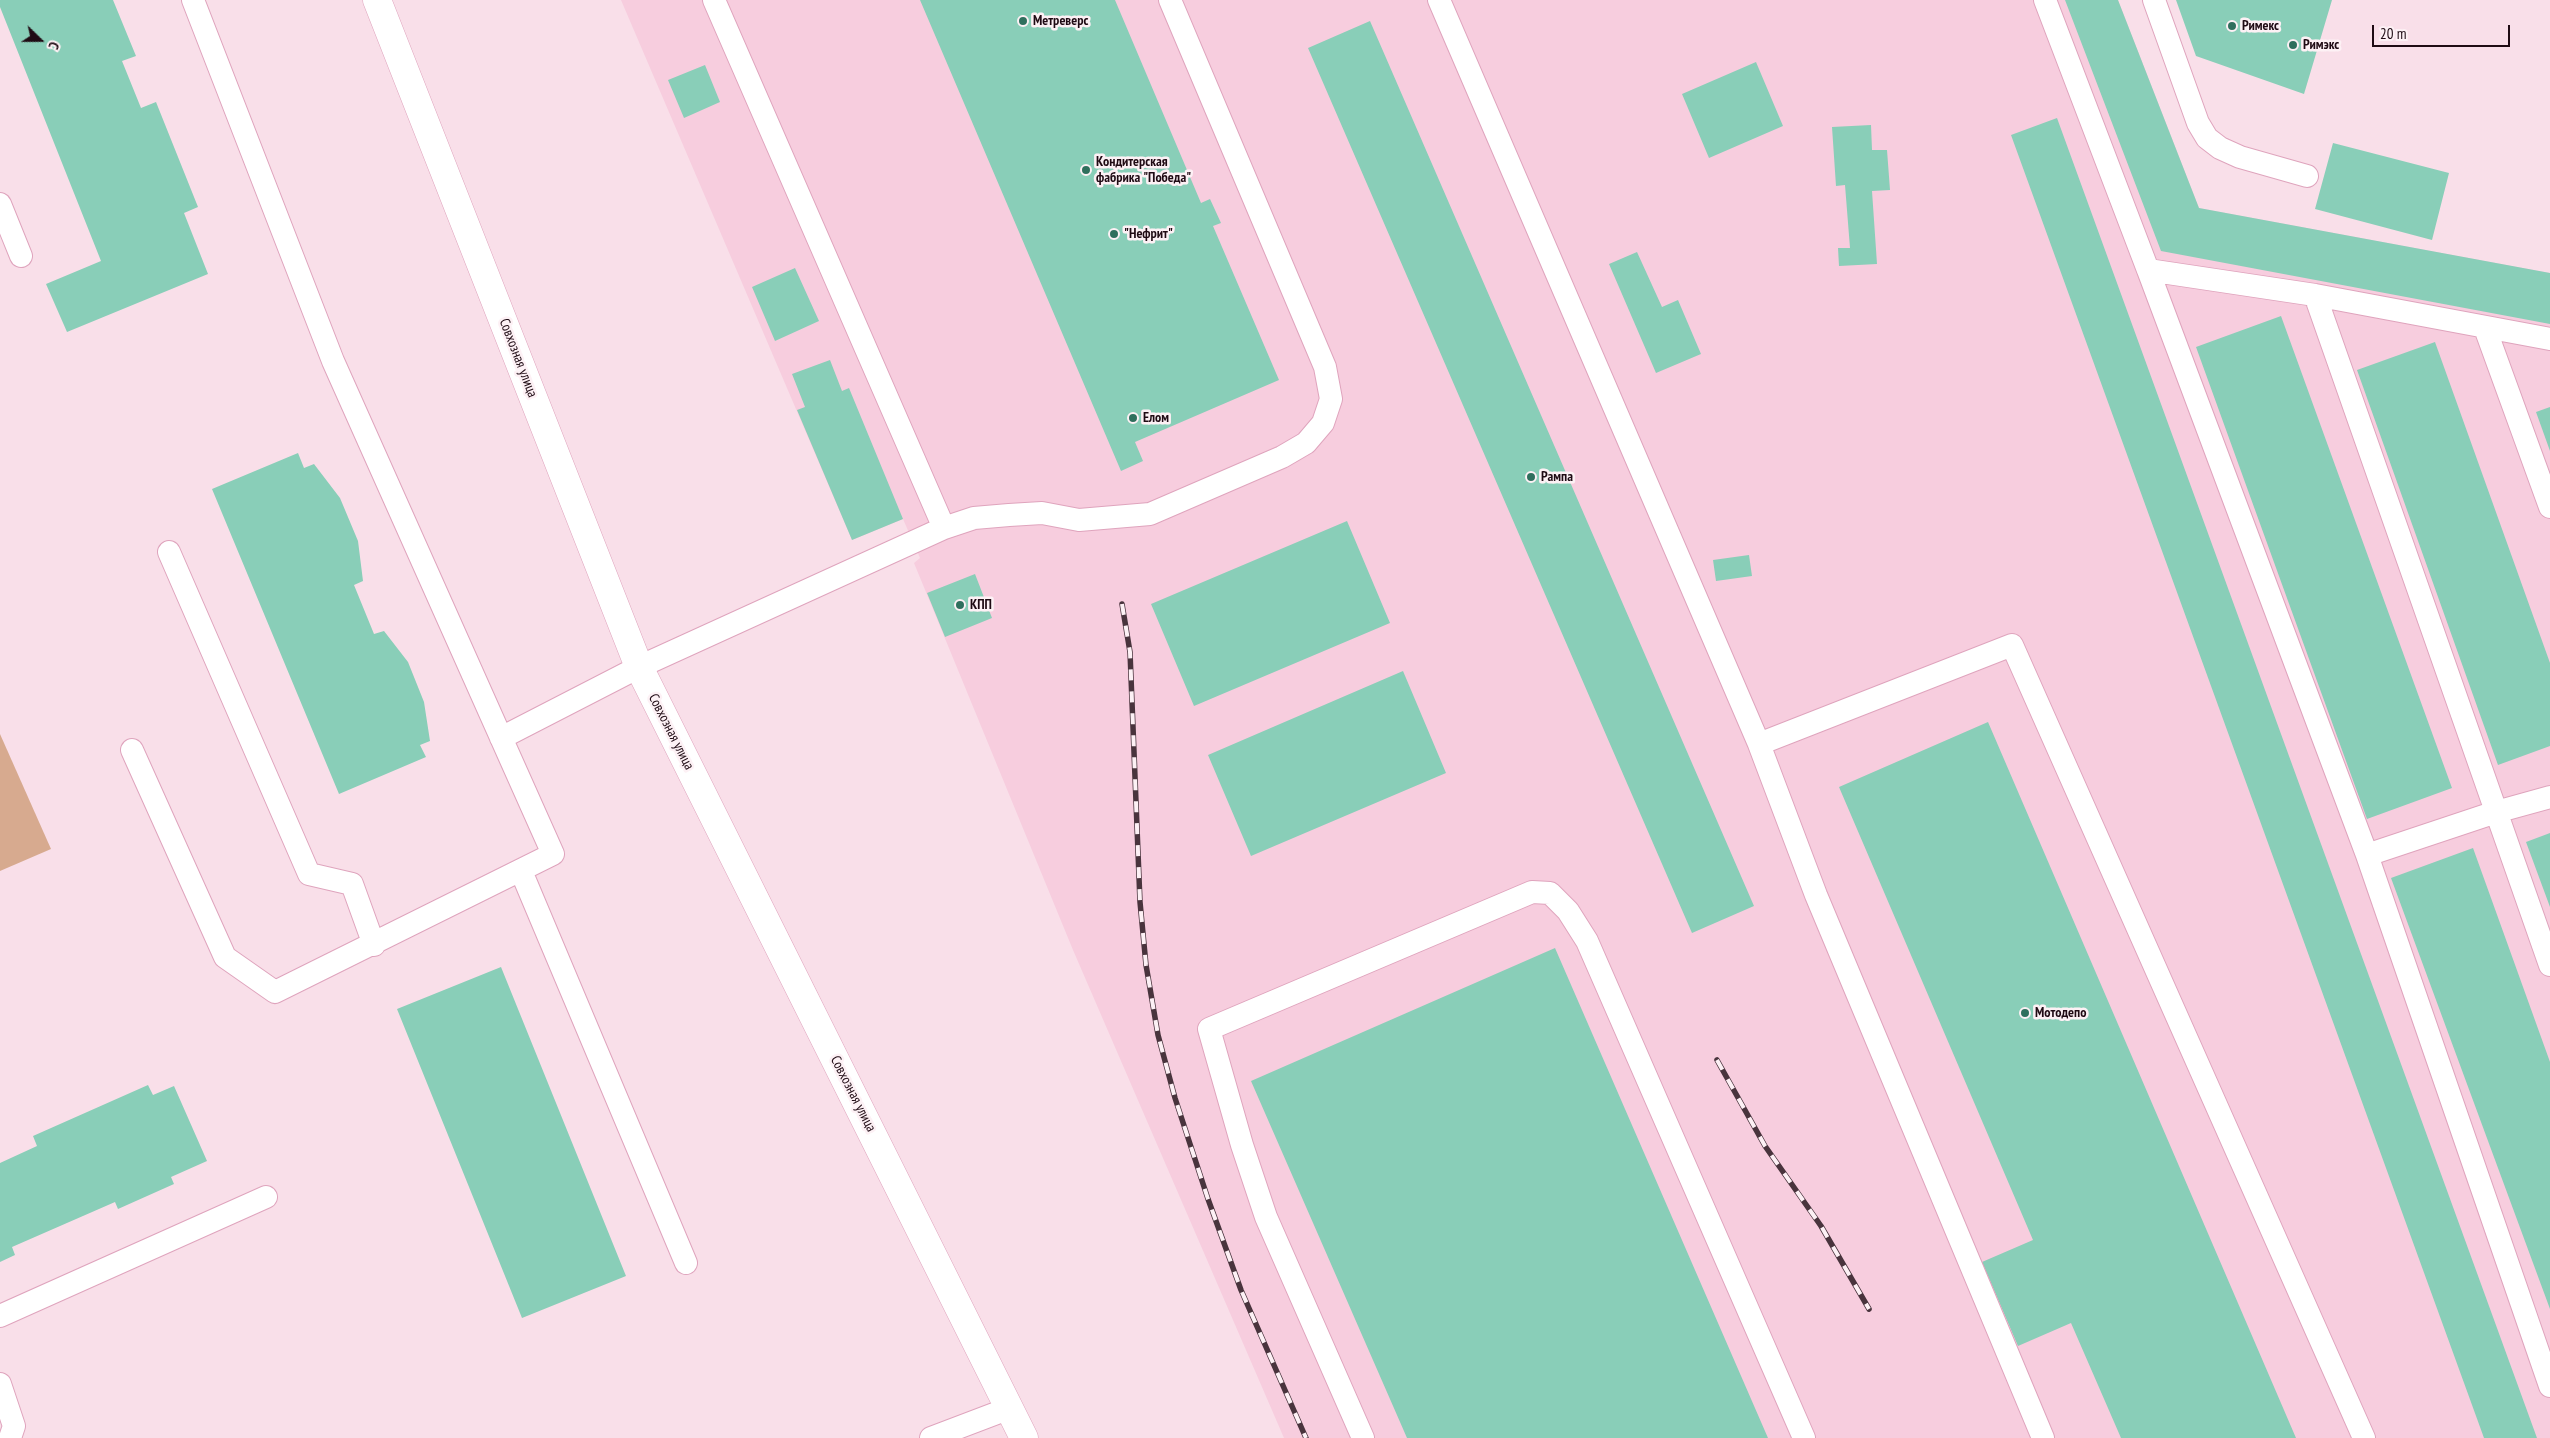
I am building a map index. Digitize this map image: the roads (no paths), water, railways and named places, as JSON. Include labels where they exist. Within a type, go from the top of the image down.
[{"type":"street","name":"Совхозная улица","points":[[377,0],[639,667],[1024,1438]]},
{"type":"lane","points":[[132,750],[224,957],[275,992],[374,945],[553,854],[333,361],[193,0]]},
{"type":"lane","points":[[714,0],[944,528]]},
{"type":"lane","points":[[501,738],[639,667],[944,528],[974,518],[1009,515],[1042,513],[1079,520],[1150,514],[1282,457],[1306,443],[1322,424],[1331,399],[1325,367],[1170,0]]},
{"type":"lane","points":[[1439,0],[1759,744],[1816,895],[2043,1438]]},
{"type":"lane","points":[[2045,0],[2367,855],[2550,1386]]},
{"type":"lane","points":[[2154,0],[2198,122],[2207,138],[2220,148],[2240,157],[2307,176]]},
{"type":"lane","points":[[0,204],[21,256]]},
{"type":"lane","points":[[2148,270],[2315,295],[2550,339]]},
{"type":"lane","points":[[2315,295],[2550,965]]},
{"type":"lane","points":[[2485,328],[2550,507]]},
{"type":"lane","points":[[169,552],[309,874],[352,884],[374,945]]},
{"type":"lane","points":[[1759,744],[2012,645],[2364,1438]]},
{"type":"lane","points":[[2367,855],[2496,812],[2550,797]]},
{"type":"lane","points":[[521,870],[686,1263]]},
{"type":"lane","points":[[1363,1438],[1266,1217],[1242,1145],[1209,1029],[1532,892],[1550,893],[1568,911],[1587,941],[1804,1438]]},
{"type":"lane","points":[[0,1316],[266,1197]]},
{"type":"lane","points":[[0,1384],[14,1426],[10,1438]]},
{"type":"lane","points":[[931,1438],[1010,1408]]},
{"type":"railway","points":[[1122,604],[1130,652],[1140,902],[1146,965],[1158,1035],[1175,1098],[1208,1199],[1241,1290],[1306,1438]]},
{"type":"railway","points":[[1717,1060],[1765,1146],[1821,1226],[1869,1309]]},
{"type":"place","name":"Метреверс","points":[[1023,21]]},
{"type":"place","name":"Римекс","points":[[2232,26]]},
{"type":"place","name":"Римэкс","points":[[2293,45]]},
{"type":"place","name":"Кондитерская фабрика \"Победа\"","points":[[1086,170]]},
{"type":"place","name":"\"Нефрит\"","points":[[1114,234]]},
{"type":"place","name":"Елом","points":[[1133,418]]},
{"type":"place","name":"Рампа","points":[[1531,477]]},
{"type":"place","name":"КПП","points":[[960,605]]},
{"type":"place","name":"Мотодепо","points":[[2025,1013]]}]
